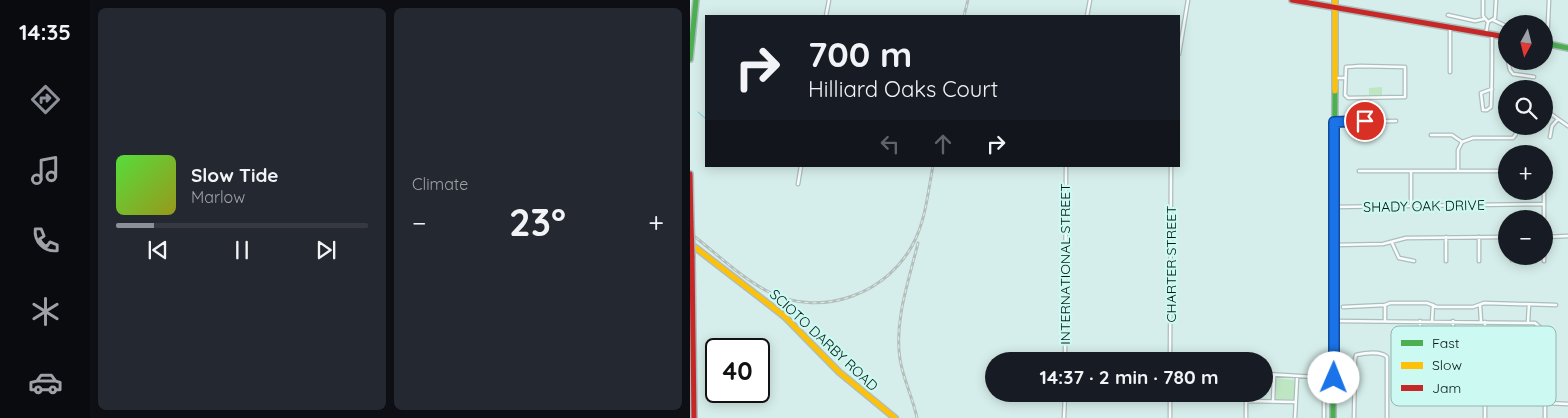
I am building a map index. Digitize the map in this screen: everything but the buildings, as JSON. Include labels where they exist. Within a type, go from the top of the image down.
[{"type":"main road","points":[[690,59],[696,0]]},
{"type":"main road","points":[[1292,0],[1498,36]]},
{"type":"main road","points":[[1334,418],[1335,0]]},
{"type":"main road","points":[[1553,45],[1568,48]]},
{"type":"main road","points":[[690,174],[694,418]]},
{"type":"main road","name":"SCIOTO DARBY ROAD","points":[[690,243],[784,316],[839,372],[895,418]]},
{"type":"street","points":[[826,15],[829,0]]},
{"type":"street","points":[[1088,15],[1090,0]]},
{"type":"street","points":[[1180,42],[1188,0]]},
{"type":"street","points":[[1483,0],[1484,20]]},
{"type":"street","points":[[1448,15],[1475,22],[1484,20],[1488,22],[1496,16],[1496,0]]},
{"type":"street","points":[[1548,15],[1549,0]]},
{"type":"street","points":[[1493,20],[1498,22]]},
{"type":"street","points":[[1488,22],[1492,89],[1491,107],[1489,110],[1483,110],[1481,93],[1492,89]]},
{"type":"street","points":[[1450,27],[1450,72]]},
{"type":"street","points":[[1404,66],[1406,70],[1405,97],[1348,98],[1345,95],[1345,78],[1346,67],[1404,66]]},
{"type":"street","points":[[1511,70],[1512,74],[1534,77]]},
{"type":"street","points":[[1334,78],[1345,78]]},
{"type":"street","points":[[1553,115],[1568,126]]},
{"type":"street","points":[[1550,137],[1552,126],[1558,119]]},
{"type":"street","points":[[1334,122],[1396,121]]},
{"type":"street","points":[[1431,135],[1452,135],[1462,142]]},
{"type":"street","points":[[1458,171],[1458,150],[1462,142],[1473,138],[1513,138],[1515,135]]},
{"type":"street","points":[[798,184],[801,167]]},
{"type":"street","name":"INTERNATIONAL STREET","points":[[1065,352],[1066,167]]},
{"type":"street","name":"CHARTER STREET","points":[[1170,352],[1171,167]]},
{"type":"street","points":[[1360,171],[1498,171]]},
{"type":"street","points":[[1411,171],[1411,205]]},
{"type":"street","points":[[1544,200],[1544,210]]},
{"type":"street","name":"SHADY OAK DRIVE","points":[[1334,207],[1544,204]]},
{"type":"street","points":[[1553,237],[1568,236]]},
{"type":"street","points":[[1446,237],[1446,261]]},
{"type":"street","points":[[1479,237],[1479,261]]},
{"type":"street","points":[[1335,244],[1392,243],[1406,238],[1498,237]]},
{"type":"street","points":[[1392,243],[1399,258],[1414,261]]},
{"type":"street","points":[[1343,306],[1398,303],[1427,303],[1433,305],[1480,305],[1484,303],[1556,305]]},
{"type":"street","points":[[1385,305],[1385,321]]},
{"type":"street","points":[[1432,321],[1433,305]]},
{"type":"street","points":[[1480,305],[1483,326]]},
{"type":"street","points":[[1528,322],[1529,305]]},
{"type":"street","points":[[1335,321],[1528,322],[1540,326]]},
{"type":"street","points":[[1420,321],[1420,326]]},
{"type":"street","points":[[1453,321],[1453,326]]},
{"type":"street","points":[[1354,418],[1356,355],[1386,355],[1387,418]]},
{"type":"street","points":[[1295,402],[1273,402],[1274,375],[1297,378],[1334,378]]},
{"type":"street","points":[[1295,418],[1297,378]]},
{"type":"street","points":[[1324,378],[1324,418]]},
{"type":"street","points":[[1064,418],[1065,402]]},
{"type":"street","points":[[1170,402],[1170,418]]},
{"type":"street","points":[[1246,402],[1246,418]]},
{"type":"green space","points":[[1382,87],[1382,97],[1369,97],[1369,88]]},
{"type":"green space","points":[[1276,378],[1294,380],[1294,399],[1276,399]]},
{"type":"waterway","points":[[698,112],[705,118]]},
{"type":"railway","points":[[964,15],[968,0]]},
{"type":"railway","points":[[690,233],[738,272],[769,292],[789,300],[811,303],[832,301],[852,296],[872,287],[904,259],[915,240],[922,222],[933,167]]},
{"type":"railway","points":[[917,418],[901,366],[899,330],[903,301],[918,243]]},
{"type":"traffic: fast","points":[[690,59],[696,0]]},
{"type":"traffic: fast","points":[[1553,45],[1568,48]]},
{"type":"traffic: fast","points":[[1333,418],[1335,91]]},
{"type":"traffic: slow","points":[[1335,0],[1335,91]]},
{"type":"traffic: slow","points":[[692,245],[784,316],[839,372],[895,418]]},
{"type":"traffic: jam","points":[[1292,0],[1498,36]]},
{"type":"traffic: jam","points":[[690,174],[691,223]]},
{"type":"traffic: jam","points":[[691,223],[692,256]]},
{"type":"traffic: jam","points":[[692,256],[694,418]]},
{"type":"route","points":[[1334,378],[1334,122],[1365,121]]}]
